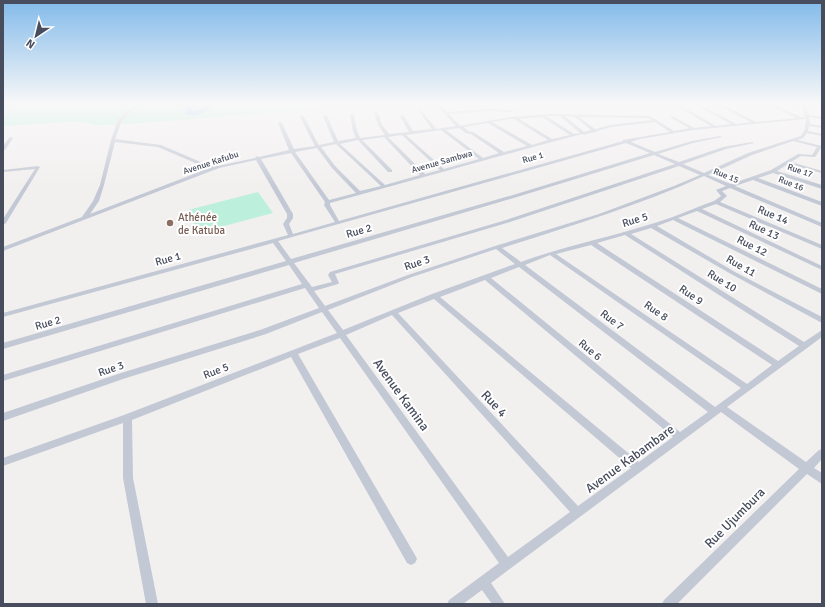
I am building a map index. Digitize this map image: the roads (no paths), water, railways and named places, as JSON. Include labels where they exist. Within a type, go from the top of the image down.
[{"type":"street","points":[[84,218],[96,201],[116,132]]},
{"type":"street","points":[[284,132],[292,151],[328,202],[327,205],[338,223]]},
{"type":"street","points":[[308,132],[317,147],[359,193]]},
{"type":"street","points":[[332,132],[337,143],[384,186]]},
{"type":"street","points":[[356,132],[359,139],[390,171]]},
{"type":"street","points":[[385,132],[423,175]]},
{"type":"street","name":"Avenue Kafubu","points":[[3,249],[218,167],[257,157],[359,139],[417,132]]},
{"type":"street","points":[[446,132],[482,159]]},
{"type":"street","points":[[469,132],[472,133],[502,153]]},
{"type":"street","points":[[507,132],[531,146]]},
{"type":"street","points":[[538,132],[552,141]]},
{"type":"street","points":[[568,132],[574,136]]},
{"type":"street","name":"Avenue Sambwa","points":[[328,202],[502,153],[590,132]]},
{"type":"street","name":"Rue 1","points":[[3,315],[275,241],[625,142],[671,132]]},
{"type":"street","name":"Rue 3","points":[[3,417],[121,376],[263,332],[410,276],[497,247],[602,215],[676,187],[701,174],[750,154],[802,137],[805,132]]},
{"type":"street","points":[[403,134],[443,170]]},
{"type":"street","name":"Rue 2","points":[[3,346],[692,142],[720,137]]},
{"type":"street","points":[[3,149],[11,138]]},
{"type":"street","points":[[113,140],[159,146],[202,164],[218,167]]},
{"type":"street","points":[[716,202],[724,196],[719,190],[773,171],[802,155],[813,156],[821,147],[792,140]]},
{"type":"street","name":"Rue 15","points":[[625,142],[822,225]]},
{"type":"street","points":[[3,378],[307,287],[336,283],[331,275],[332,273],[508,221],[724,148],[752,143]]},
{"type":"street","points":[[257,157],[290,214],[290,218],[286,224],[291,236]]},
{"type":"street","points":[[789,163],[822,172]]},
{"type":"street","points":[[3,171],[38,167],[3,223]]},
{"type":"street","name":"Rue 17","points":[[773,171],[822,187]]},
{"type":"street","name":"Rue 16","points":[[754,178],[822,204]]},
{"type":"street","name":"Rue 5","points":[[3,462],[127,418],[342,334],[434,296],[487,278],[551,253],[627,234],[716,202]]},
{"type":"street","name":"Rue 14","points":[[716,202],[822,247]]},
{"type":"street","name":"Rue 13","points":[[697,209],[822,268]]},
{"type":"street","name":"Rue 12","points":[[674,218],[822,292]]},
{"type":"street","name":"Rue 11","points":[[652,226],[733,274],[822,320]]},
{"type":"street","name":"Rue 10","points":[[627,234],[805,346]]},
{"type":"street","name":"Avenue Kamina","points":[[275,241],[506,564]]},
{"type":"street","name":"Rue 9","points":[[592,243],[778,365]]},
{"type":"street","name":"Rue 7","points":[[497,247],[717,409],[822,479]]},
{"type":"street","name":"Rue 8","points":[[551,253],[747,388]]},
{"type":"street","name":"Rue 6","points":[[487,278],[680,438]]},
{"type":"street","points":[[434,296],[639,468]]},
{"type":"street","name":"Rue 4","points":[[393,312],[578,513]]},
{"type":"street","name":"Avenue Kabambare","points":[[453,604],[822,333]]},
{"type":"street","points":[[293,353],[411,559]]},
{"type":"street","points":[[127,418],[128,478],[152,604]]},
{"type":"street","name":"Rue Ujumbura","points":[[668,604],[822,453]]},
{"type":"street","points":[[483,581],[499,604]]},
{"type":"place","name":"Athénée de Katuba","points":[[170,223]]}]
